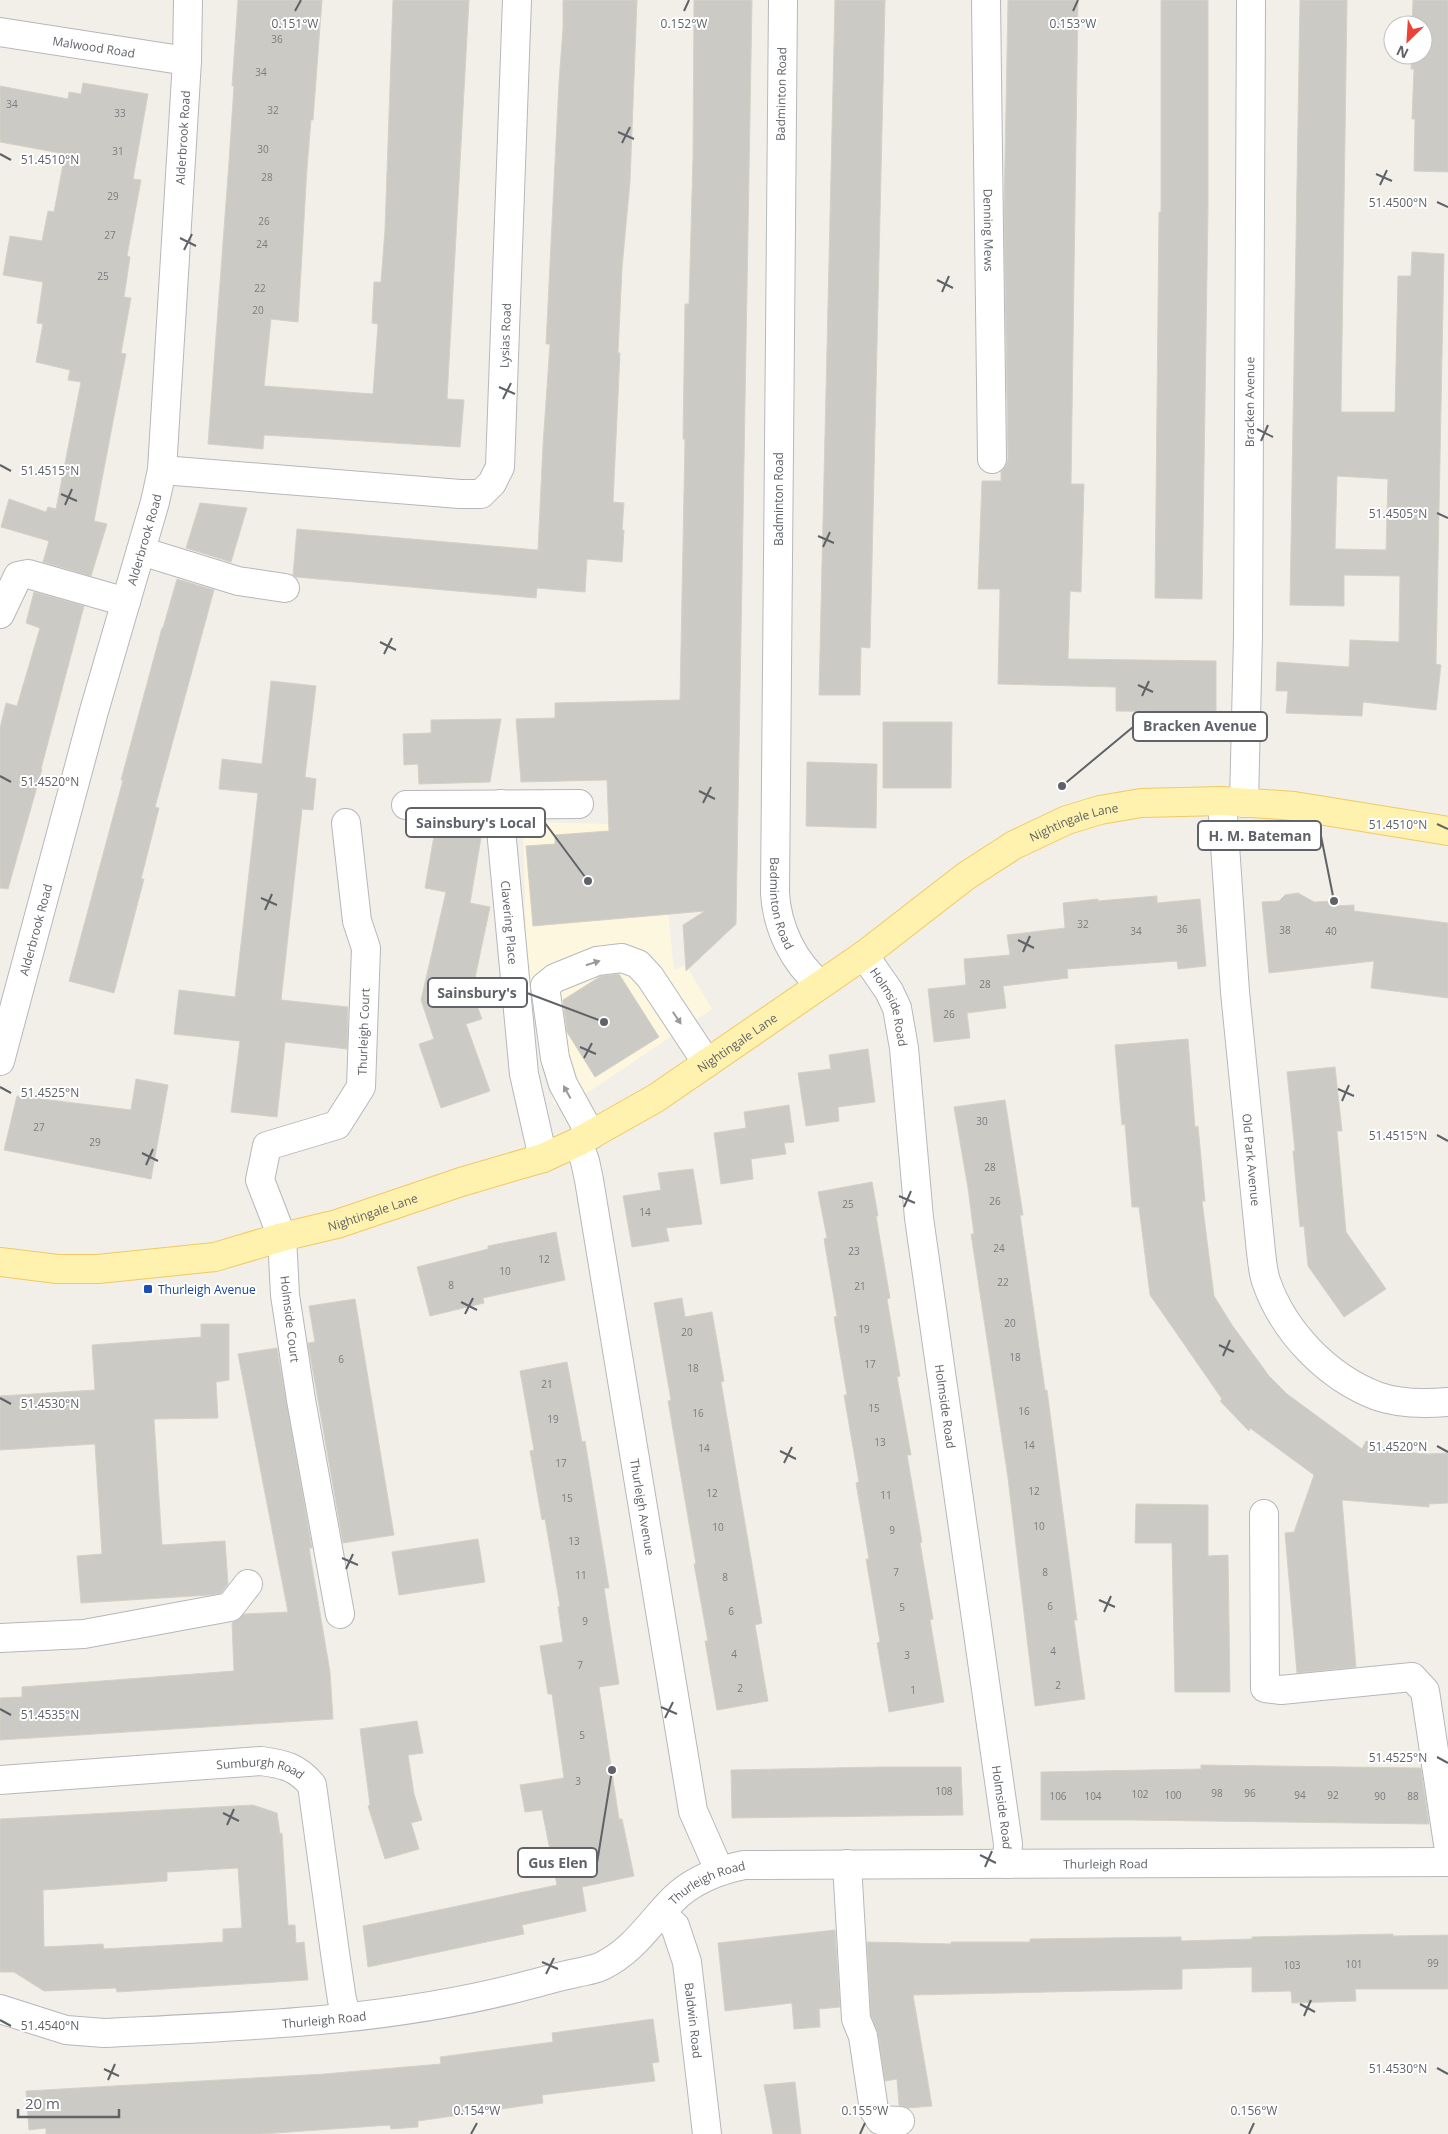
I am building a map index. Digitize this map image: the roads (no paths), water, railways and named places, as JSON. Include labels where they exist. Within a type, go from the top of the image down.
[{"type":"main road","name":"Nightingale Lane","points":[[0,1262],[57,1269],[98,1270],[215,1257],[337,1224],[461,1182],[543,1158],[584,1138],[656,1098],[820,984],[864,956],[966,876],[1014,845],[1067,820],[1100,810],[1141,803],[1233,802],[1294,806],[1448,831]]},
{"type":"street","name":"Alderbrook Road","points":[[0,1061],[5,1026],[155,502],[162,470],[187,61],[188,0]]},
{"type":"street","name":"Lysias Road","points":[[162,470],[460,494],[481,494],[492,483],[500,467],[517,0]]},
{"type":"street","name":"Badminton Road","points":[[783,0],[775,893],[779,922],[786,940],[810,976],[820,984]]},
{"type":"street","name":"Denning Mews","points":[[986,0],[992,459]]},
{"type":"street","name":"Bracken Avenue","points":[[1233,802],[1248,636],[1252,0]]},
{"type":"street","name":"Malwood Road","points":[[0,32],[187,61]]},
{"type":"street","points":[[141,551],[238,581],[285,588]]},
{"type":"street","points":[[0,614],[18,576],[28,574],[126,602]]},
{"type":"street","name":"Old Park Avenue","points":[[1233,802],[1236,992],[1265,1280],[1276,1304],[1293,1329],[1311,1352],[1330,1370],[1357,1387],[1377,1396],[1405,1403],[1448,1402]]},
{"type":"street","name":"Clavering Place","points":[[501,804],[502,840],[524,1074],[543,1158]]},
{"type":"street","points":[[406,805],[579,804]]},
{"type":"street","name":"Thurleigh Court","points":[[282,1238],[260,1180],[267,1146],[337,1125],[361,1087],[366,948],[357,921],[346,823]]},
{"type":"street","name":"Holmside Road","points":[[864,956],[889,991],[897,1008],[904,1048],[919,1218],[1008,1844],[1007,1864]]},
{"type":"street","name":"Thurleigh Avenue","points":[[708,1063],[650,977],[638,964],[622,958],[597,961],[555,978],[546,986],[555,1058],[584,1138],[585,1161],[692,1812],[719,1870]]},
{"type":"street","name":"Holmside Court","points":[[282,1238],[285,1296],[301,1400],[340,1614]]},
{"type":"street","points":[[1264,1514],[1265,1688],[1281,1690],[1412,1677],[1425,1691],[1448,1844]]},
{"type":"street","points":[[0,1638],[84,1634],[230,1607],[248,1584]]},
{"type":"street","name":"Sumburgh Road","points":[[0,1780],[261,1761],[282,1764],[302,1773],[312,1785],[342,2000],[347,2018]]},
{"type":"street","name":"Thurleigh Road","points":[[0,2009],[66,2030],[104,2033],[347,2018],[421,2008],[496,1994],[601,1966],[637,1940],[679,1894],[702,1878],[719,1870],[744,1864],[1007,1864],[1230,1861],[1448,1862]]},
{"type":"street","points":[[847,1864],[856,2019],[863,2036],[874,2110],[880,2120],[900,2121]]},
{"type":"street","name":"Baldwin Road","points":[[661,1914],[675,1926],[687,1962],[707,2134]]},
{"type":"place","name":"Bracken Avenue","points":[[1062,786]]},
{"type":"place","name":"Sainsbury's Local","points":[[588,881]]},
{"type":"place","name":"H. M. Bateman","points":[[1334,901]]},
{"type":"place","name":"Sainsbury's","points":[[604,1022]]},
{"type":"place","name":"Thurleigh Avenue","points":[[148,1289]]},
{"type":"place","name":"Gus Elen","points":[[612,1770]]}]
